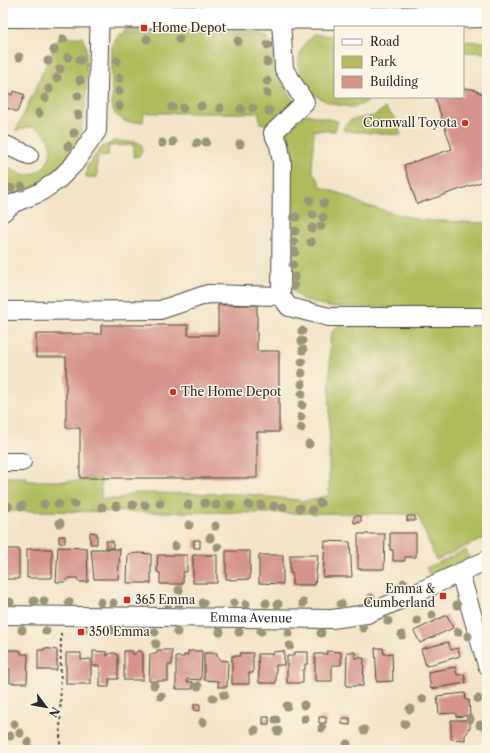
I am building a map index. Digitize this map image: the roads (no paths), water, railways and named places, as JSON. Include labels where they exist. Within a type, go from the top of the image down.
[{"type":"main road","points":[[10,12],[100,10],[281,10],[379,18],[487,16]]},
{"type":"main road","points":[[379,18],[397,26]]},
{"type":"main road","points":[[464,30],[487,31]]},
{"type":"street","points":[[3,212],[14,203],[39,193],[58,180],[74,164],[97,131],[100,10]]},
{"type":"street","points":[[281,10],[284,69],[305,102],[272,133],[279,145],[282,163],[281,296],[289,307],[329,317],[487,317]]},
{"type":"street","points":[[3,144],[29,155]]},
{"type":"street","points":[[3,311],[160,310],[208,294],[281,296]]},
{"type":"street","points":[[3,462],[22,462]]},
{"type":"street","name":"Emma Avenue","points":[[3,615],[332,619],[367,614],[487,560]]},
{"type":"street","points":[[460,573],[487,665]]},
{"type":"place","name":"Home Depot","points":[[144,28]]},
{"type":"place","name":"Cornwall Toyota","points":[[465,123]]},
{"type":"place","name":"The Home Depot","points":[[173,392]]},
{"type":"place","name":"Emma & Cumberland","points":[[443,596]]},
{"type":"place","name":"365 Emma","points":[[127,600]]},
{"type":"place","name":"350 Emma","points":[[81,632]]}]
